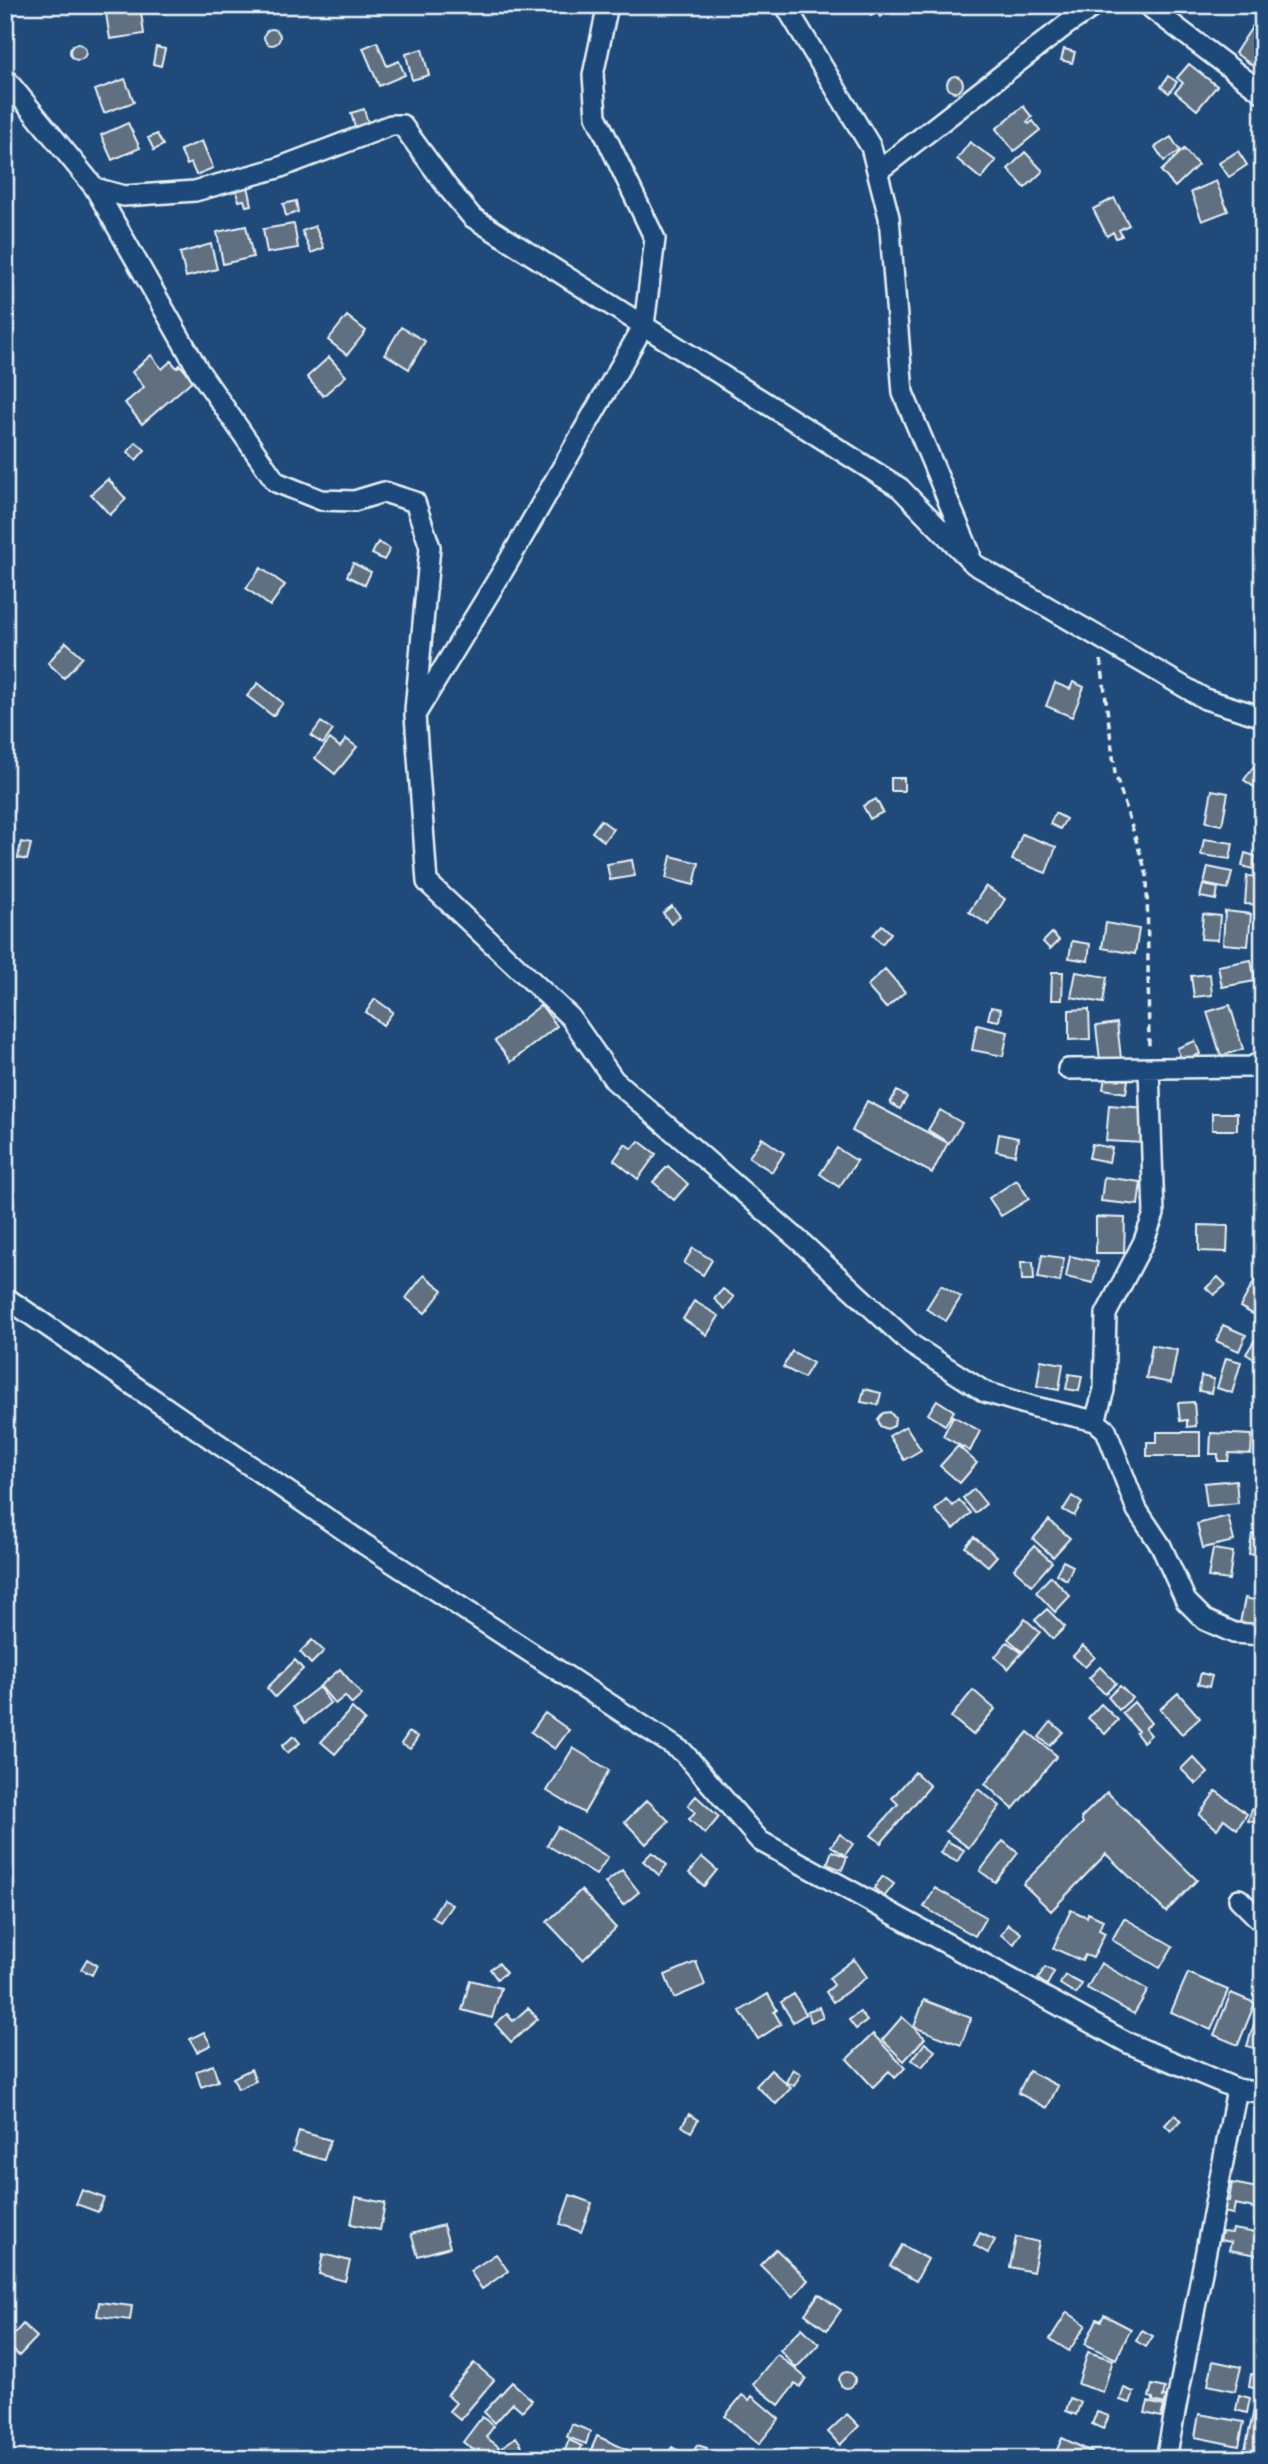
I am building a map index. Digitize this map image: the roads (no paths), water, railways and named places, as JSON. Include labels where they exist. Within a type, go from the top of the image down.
[{"type":"street","points":[[415,715],[508,564],[644,325],[655,239],[596,116],[593,75],[608,5]]},
{"type":"street","points":[[785,5],[871,147],[889,217],[904,393],[974,564]]},
{"type":"street","points":[[878,171],[1066,25],[1096,5]]},
{"type":"street","points":[[1147,5],[1263,93]]},
{"type":"street","points":[[5,78],[95,188],[199,371],[276,482],[321,500],[354,501],[384,492],[415,502],[430,547],[415,715],[427,882],[569,1017],[614,1080],[803,1244],[912,1345],[985,1392],[1094,1421],[1106,1430],[1137,1510],[1161,1546],[1186,1601],[1205,1620],[1215,1625],[1234,1633],[1263,1635]]},
{"type":"street","points":[[95,188],[124,196],[195,191],[278,168],[391,125],[402,125],[447,188],[472,217],[900,488],[974,564],[1205,699],[1263,717]]},
{"type":"street","points":[[1068,1069],[1251,1066],[1263,1061]]},
{"type":"street","points":[[1094,1421],[1104,1390],[1106,1314],[1143,1243],[1154,1214],[1149,1069]]},
{"type":"street","points":[[5,1297],[364,1544],[683,1752],[760,1841],[1128,2043],[1237,2089],[1263,2093]]},
{"type":"street","points":[[1239,1899],[1263,1923]]},
{"type":"street","points":[[1166,2459],[1237,2089]]}]
